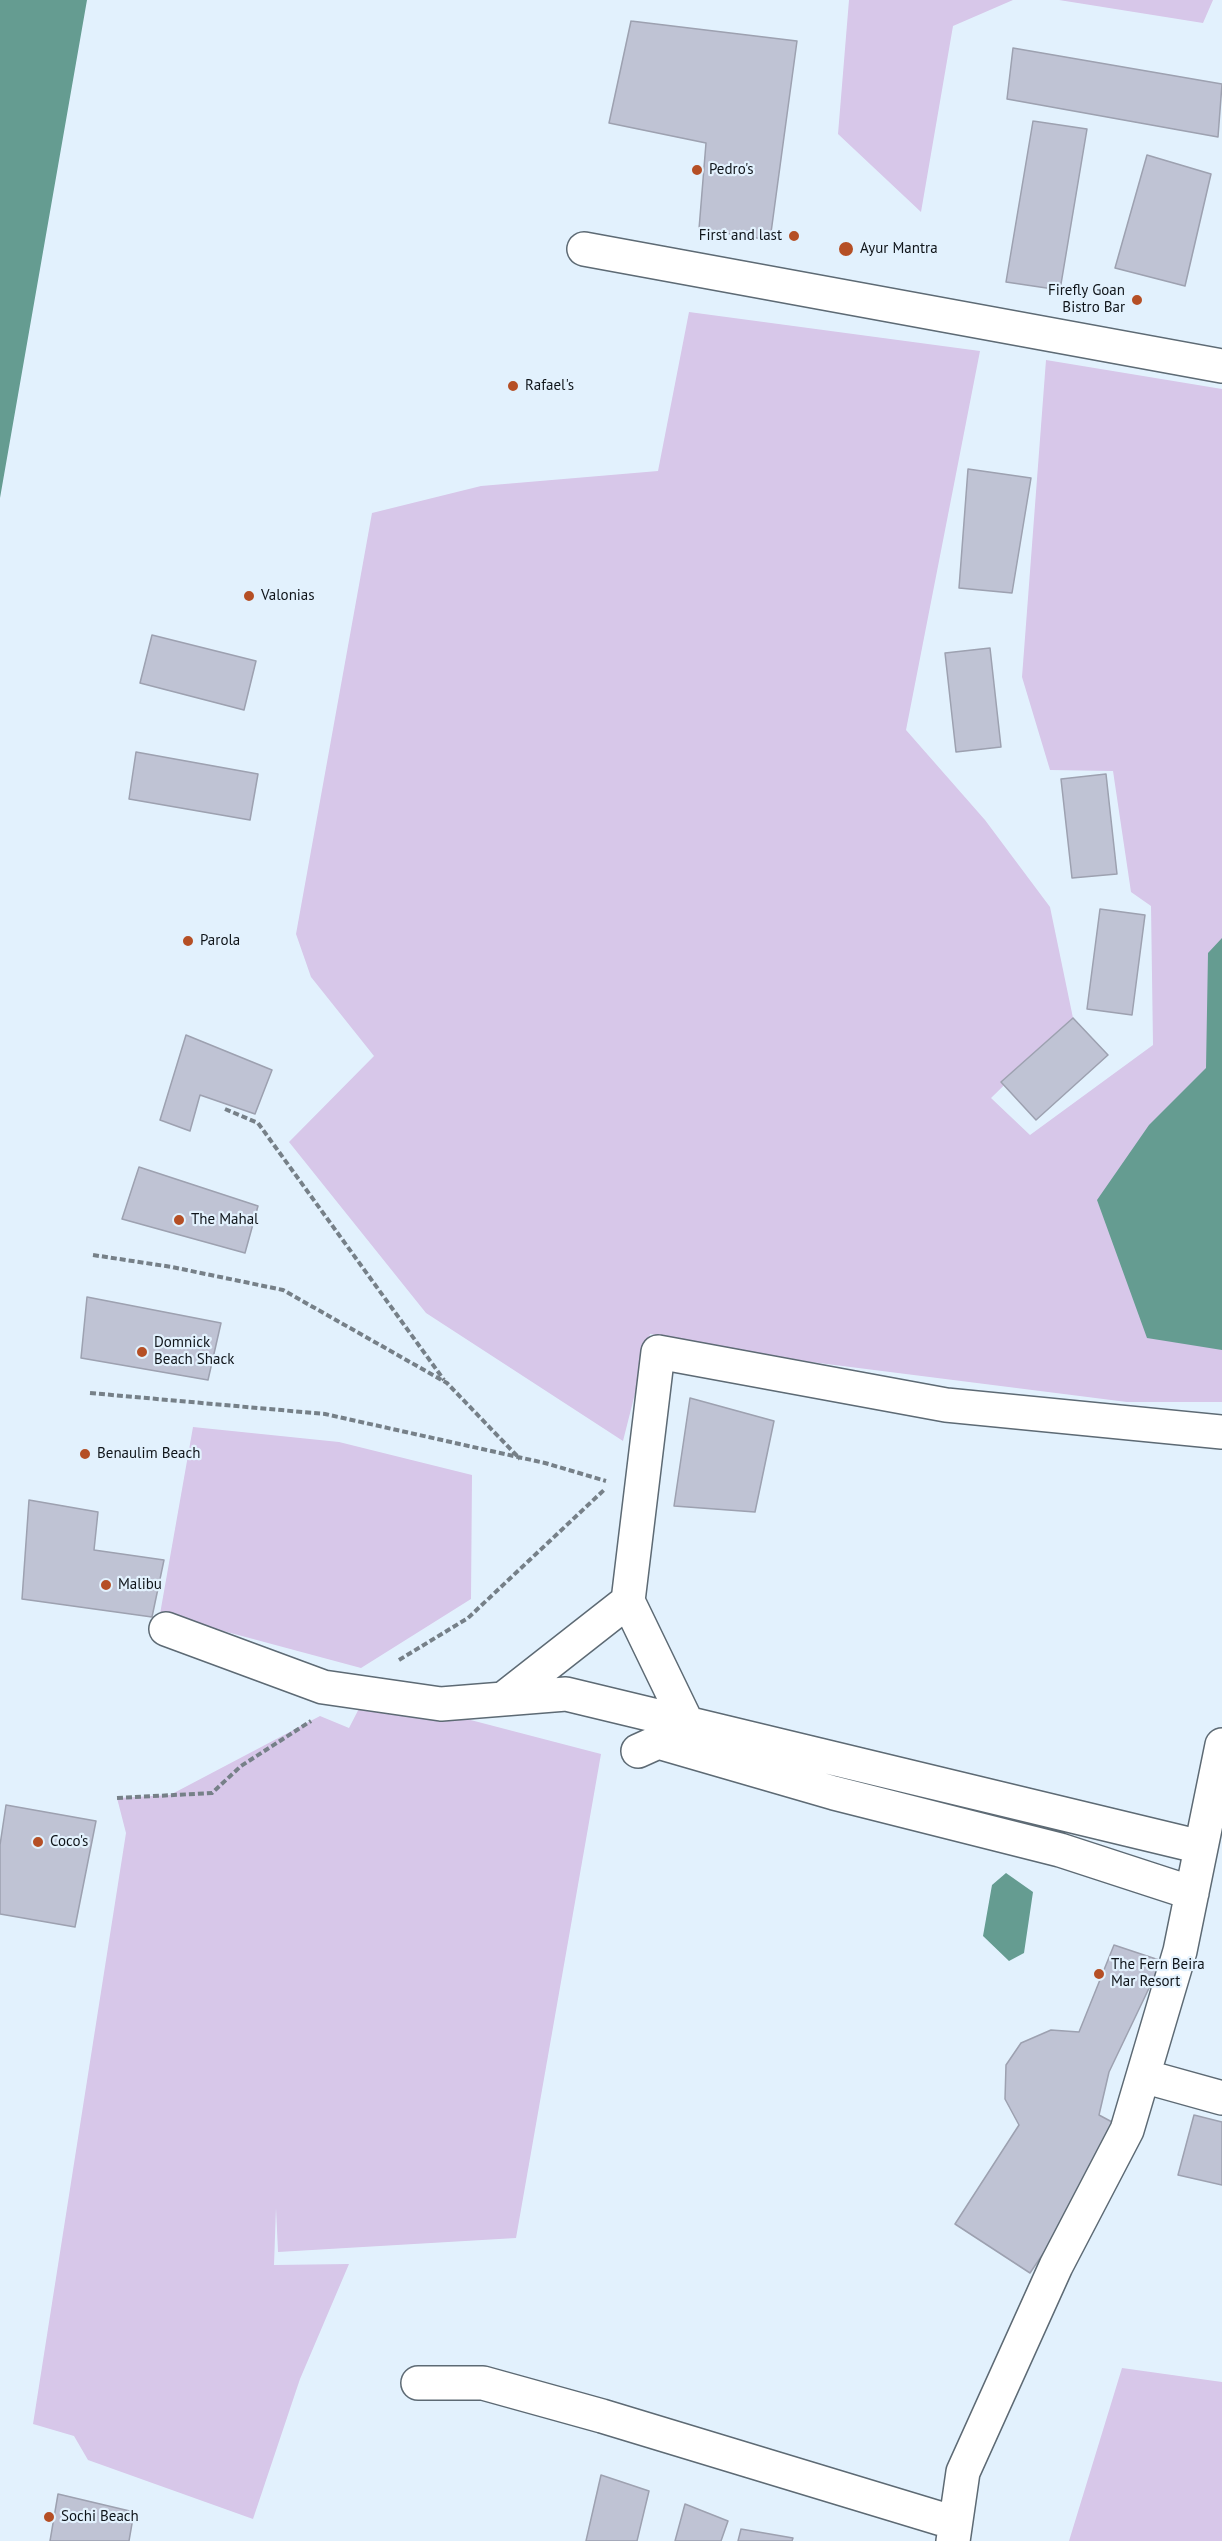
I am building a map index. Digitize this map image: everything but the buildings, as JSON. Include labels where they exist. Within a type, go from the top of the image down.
[{"type":"street","points":[[584,249],[1222,366]]},
{"type":"street","points":[[687,1723],[628,1601],[658,1352],[946,1405],[1222,1432]]},
{"type":"street","points":[[503,1699],[628,1601]]},
{"type":"street","points":[[166,1629],[323,1687],[441,1704],[566,1694],[1201,1847]]},
{"type":"street","points":[[638,1751],[658,1742],[834,1793],[1060,1850],[1192,1893]]},
{"type":"street","points":[[418,2383],[483,2383],[602,2416],[954,2532],[963,2472],[1056,2266],[1127,2130],[1180,1951],[1222,1745]]},
{"type":"street","points":[[1143,2076],[1222,2098]]},
{"type":"path","points":[[225,1109],[258,1123],[447,1383],[520,1459]]},
{"type":"path","points":[[93,1255],[172,1267],[283,1290],[447,1383]]},
{"type":"path","points":[[90,1393],[325,1414],[545,1463],[612,1482],[468,1618],[391,1665]]},
{"type":"path","points":[[117,1798],[212,1793],[241,1766],[357,1692]]},
{"type":"shaded area","points":[[0,0],[87,0],[0,498]]},
{"type":"shaded area","points":[[849,0],[1013,0],[953,26],[921,212],[838,134]]},
{"type":"shaded area","points":[[1059,0],[1213,0],[1203,23]]},
{"type":"shaded area","points":[[689,312],[980,351],[906,730],[985,820],[1050,907],[1073,1018],[991,1098],[1030,1135],[1153,1045],[1151,906],[1131,892],[1113,771],[1050,770],[1022,677],[1046,360],[1222,389],[1222,1402],[1127,1402],[811,1362],[650,1334],[623,1441],[426,1313],[289,1142],[374,1056],[311,977],[296,934],[372,513],[481,486],[658,471]]},
{"type":"shaded area","points":[[1222,938],[1222,1350],[1147,1338],[1097,1200],[1149,1125],[1206,1068],[1208,953]]},
{"type":"shaded area","points":[[193,1427],[339,1442],[472,1475],[471,1599],[361,1668],[160,1614]]},
{"type":"shaded area","points":[[367,1693],[601,1754],[516,2238],[278,2252],[276,2208],[274,2265],[349,2264],[300,2379],[253,2519],[88,2460],[74,2436],[33,2424],[126,1833],[117,1798],[170,1795],[320,1716],[349,1728]]},
{"type":"shaded area","points":[[1006,1873],[1033,1892],[1024,1953],[1009,1961],[983,1936],[992,1885]]},
{"type":"shaded area","points":[[1122,2368],[1222,2382],[1222,2541],[1069,2541]]},
{"type":"place","name":"Pedro's","points":[[697,170]]},
{"type":"place","name":"First and last","points":[[794,236]]},
{"type":"place","name":"Ayur Mantra","points":[[846,249]]},
{"type":"place","name":"Firefly Goan Bistro Bar","points":[[1137,300]]},
{"type":"place","name":"Rafael's","points":[[513,386]]},
{"type":"place","name":"Valonias","points":[[249,596]]},
{"type":"place","name":"Parola","points":[[188,941]]},
{"type":"place","name":"The Mahal","points":[[179,1220]]},
{"type":"place","name":"Domnick Beach Shack","points":[[142,1352]]},
{"type":"place","name":"Benaulim Beach","points":[[85,1454]]},
{"type":"place","name":"Malibu","points":[[106,1585]]},
{"type":"place","name":"Coco's","points":[[38,1842]]},
{"type":"place","name":"The Fern Beira Mar Resort","points":[[1099,1974]]},
{"type":"place","name":"Sochi Beach","points":[[49,2517]]}]
